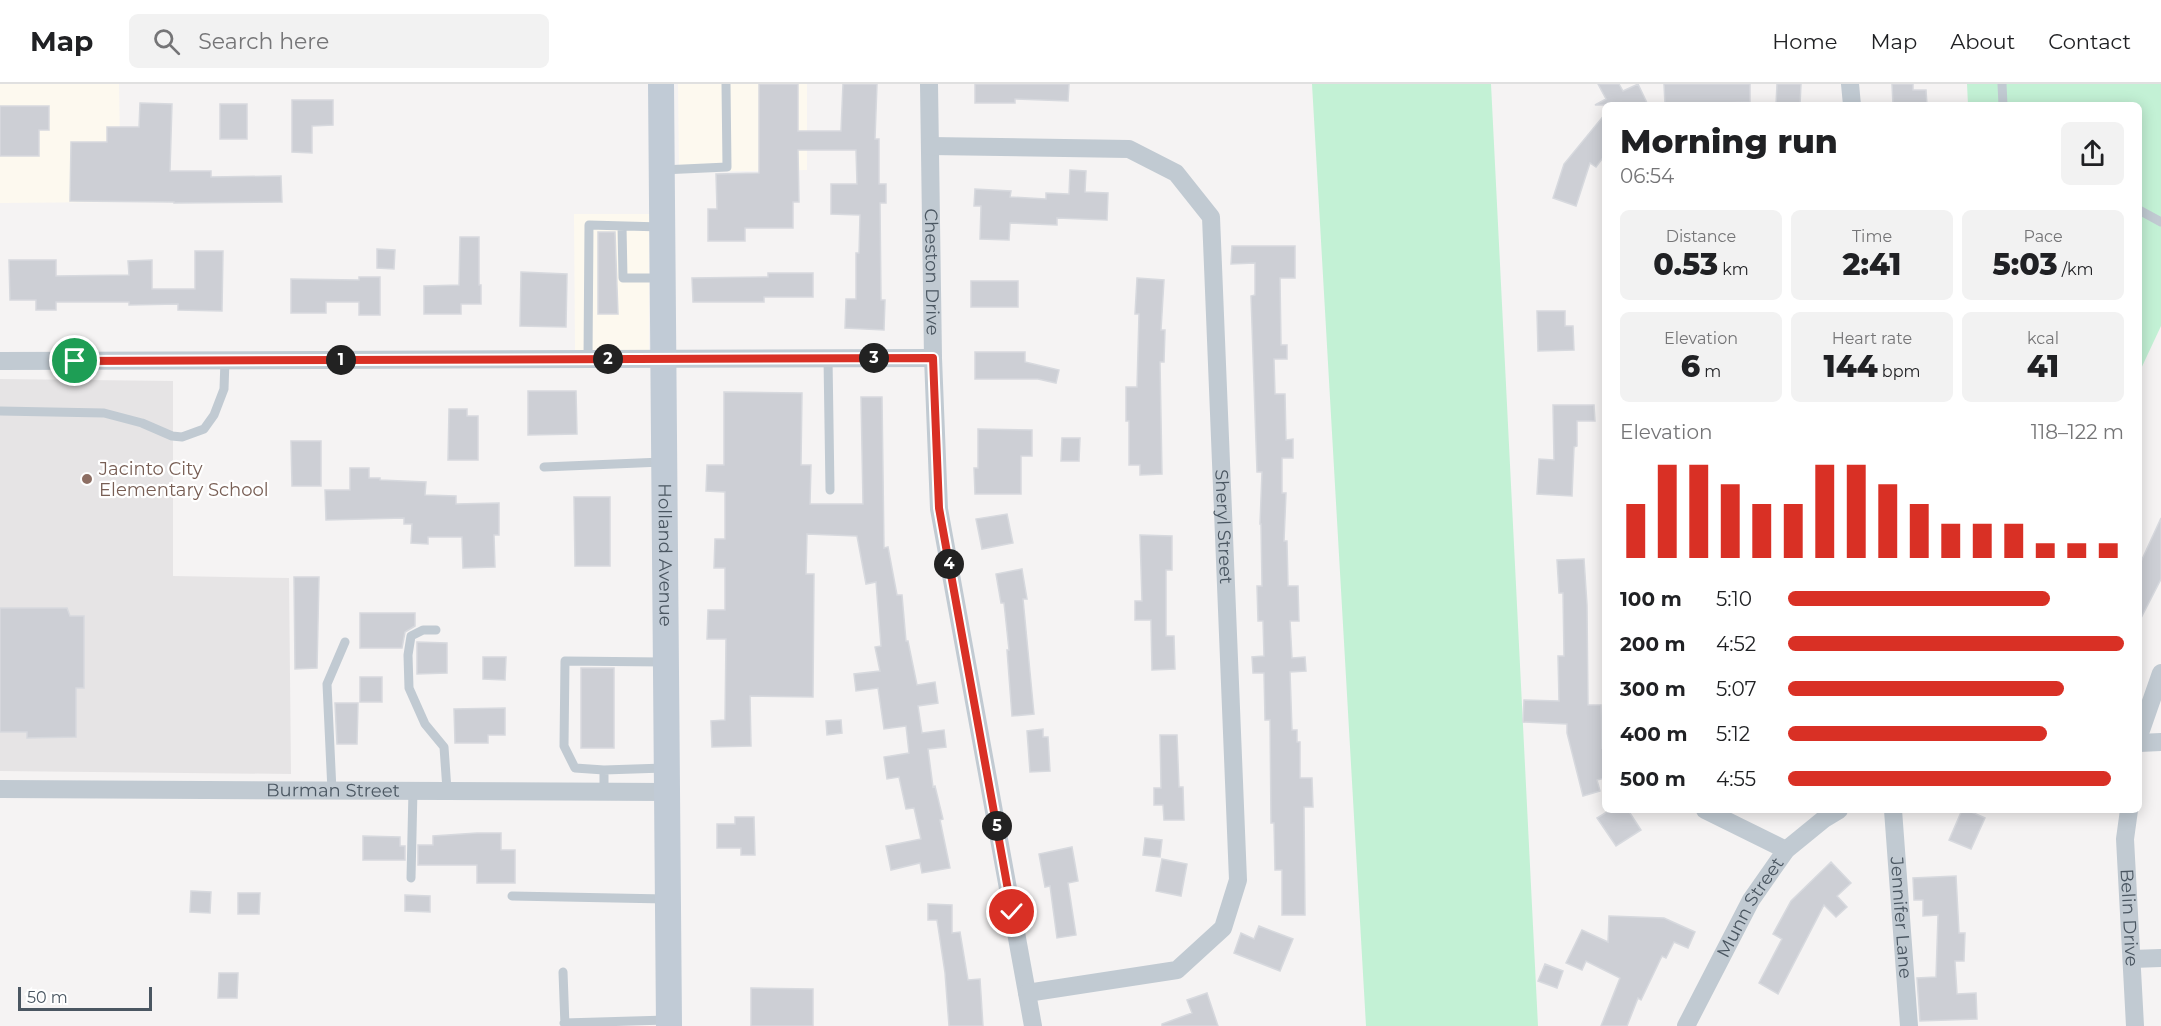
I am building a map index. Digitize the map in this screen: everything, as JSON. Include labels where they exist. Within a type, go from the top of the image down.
[{"type":"main road","name":"Holland Avenue","points":[[661,84],[669,1023]]},
{"type":"street","name":"Cheston Drive","points":[[929,84],[933,358],[939,508],[1033,1026]]},
{"type":"street","points":[[1850,84],[1852,102]]},
{"type":"street","name":"Sheryl Street","points":[[930,146],[1129,149],[1176,173],[1211,217],[1238,880],[1223,928],[1177,970],[1027,993]]},
{"type":"street","points":[[0,361],[933,358]]},
{"type":"street","points":[[2142,727],[2161,673]]},
{"type":"street","points":[[2142,742],[2161,742]]},
{"type":"street","name":"Burman Street","points":[[0,789],[604,792],[667,780]]},
{"type":"street","points":[[1712,813],[1786,849]]},
{"type":"street","name":"Munn Street","points":[[1686,1026],[1751,900],[1786,849],[1834,813]]},
{"type":"street","name":"Jennifer Lane","points":[[1893,813],[1909,1026]]},
{"type":"street","name":"Belin Drive","points":[[2129,813],[2125,839],[2135,1026]]},
{"type":"street","points":[[2132,959],[2161,958]]},
{"type":"lane","points":[[662,170],[727,166],[726,84]]},
{"type":"lane","points":[[2002,84],[2003,102]]},
{"type":"lane","points":[[2142,212],[2161,222]]},
{"type":"lane","points":[[588,359],[588,225],[662,226]]},
{"type":"lane","points":[[622,226],[623,278],[663,278]]},
{"type":"lane","points":[[828,358],[830,490]]},
{"type":"lane","points":[[0,411],[104,413],[182,437],[204,429],[214,415],[224,389],[225,360]]},
{"type":"lane","points":[[544,467],[664,462]]},
{"type":"lane","points":[[436,630],[423,630],[411,636],[408,656],[409,688],[425,724],[444,747],[447,790]]},
{"type":"lane","points":[[332,791],[327,684],[345,642]]},
{"type":"lane","points":[[666,662],[565,661],[564,746],[575,768],[667,780]]},
{"type":"lane","points":[[604,770],[604,792]]},
{"type":"lane","points":[[411,878],[413,790]]},
{"type":"lane","points":[[512,896],[668,899]]},
{"type":"lane","points":[[563,972],[564,1025],[669,1023]]},
{"type":"shaded area","points":[[0,84],[119,84],[121,202],[0,203]]},
{"type":"shaded area","points":[[678,84],[807,84],[807,170],[679,172]]},
{"type":"shaded area","points":[[574,214],[649,214],[649,350],[575,350]]},
{"type":"shaded area","name":"Jacinto City Elementary School","points":[[0,379],[173,381],[173,576],[289,578],[291,774],[0,771]]},
{"type":"green space","points":[[1312,84],[1491,84],[1538,1026],[1366,1026]]},
{"type":"green space","points":[[1967,84],[2161,84],[2161,326],[2142,367],[2142,102],[1968,102]]},
{"type":"building","points":[[759,84],[798,84],[798,131],[841,131],[843,84],[877,84],[875,139],[879,139],[879,184],[886,184],[886,203],[880,203],[881,300],[885,300],[884,330],[845,328],[846,299],[856,299],[856,253],[859,253],[860,215],[831,214],[831,184],[857,184],[856,150],[798,150],[799,202],[793,202],[793,228],[745,228],[745,241],[708,241],[708,209],[717,209],[716,174],[759,173]]},
{"type":"building","points":[[975,84],[1069,84],[1068,101],[1015,99],[1015,103],[975,103]]},
{"type":"building","points":[[1598,84],[1619,84],[1623,91],[1638,84],[1647,102],[1602,102],[1602,105],[1595,105],[1606,99]]},
{"type":"building","points":[[1664,84],[1750,84],[1750,102],[1665,102]]},
{"type":"building","points":[[1777,84],[1801,84],[1800,102],[1776,102]]},
{"type":"building","points":[[1892,84],[1913,84],[1913,90],[1926,90],[1927,102],[1893,102]]},
{"type":"building","points":[[292,100],[333,100],[333,125],[312,126],[312,153],[292,152]]},
{"type":"building","points":[[140,103],[172,104],[170,171],[211,171],[211,177],[281,176],[282,202],[70,201],[71,142],[107,142],[107,127],[139,127]]},
{"type":"building","points":[[220,104],[247,104],[247,139],[220,139]]},
{"type":"building","points":[[0,106],[49,106],[49,130],[39,130],[39,156],[0,156]]},
{"type":"building","points":[[1602,118],[1602,159],[1596,167],[1590,163],[1576,206],[1553,198],[1564,164]]},
{"type":"building","points":[[1070,170],[1086,171],[1085,192],[1108,193],[1107,220],[1057,218],[1057,225],[1010,223],[1009,240],[980,239],[981,206],[974,206],[975,189],[1011,191],[1010,197],[1046,199],[1046,193],[1069,194]]},
{"type":"building","points":[[598,232],[615,232],[618,314],[598,314]]},
{"type":"building","points":[[460,237],[479,237],[481,304],[461,304],[461,314],[424,314],[424,286],[459,285]]},
{"type":"building","points":[[1232,246],[1295,246],[1295,278],[1280,278],[1281,345],[1287,345],[1287,359],[1274,359],[1275,394],[1285,394],[1286,440],[1293,439],[1293,458],[1282,458],[1282,493],[1286,493],[1284,541],[1287,541],[1288,586],[1298,586],[1299,621],[1290,621],[1292,658],[1305,657],[1306,671],[1290,672],[1292,730],[1297,730],[1297,742],[1300,742],[1300,778],[1312,778],[1313,807],[1304,807],[1305,915],[1282,915],[1282,870],[1275,870],[1274,823],[1271,823],[1270,720],[1265,720],[1264,673],[1253,673],[1252,657],[1264,656],[1263,621],[1258,621],[1257,586],[1262,586],[1260,524],[1262,472],[1257,472],[1251,296],[1255,295],[1255,263],[1231,264]]},
{"type":"building","points":[[377,249],[395,250],[394,269],[377,268]]},
{"type":"building","points":[[195,251],[223,251],[222,311],[178,310],[178,304],[129,305],[129,302],[56,302],[56,310],[36,310],[36,300],[10,300],[9,260],[56,260],[56,276],[129,275],[128,261],[152,260],[152,289],[195,289]]},
{"type":"building","points":[[521,272],[567,274],[566,327],[520,326]]},
{"type":"building","points":[[768,273],[813,273],[813,297],[764,297],[764,302],[693,302],[692,278],[768,277]]},
{"type":"building","points":[[359,277],[380,277],[380,315],[359,315],[359,302],[326,302],[326,313],[291,313],[291,279],[359,280]]},
{"type":"building","points":[[1137,278],[1164,280],[1161,330],[1165,330],[1164,362],[1160,362],[1162,474],[1140,475],[1140,465],[1129,465],[1126,387],[1137,387],[1139,314],[1135,314]]},
{"type":"building","points":[[971,281],[1018,281],[1018,307],[971,307]]},
{"type":"building","points":[[1537,311],[1565,311],[1565,326],[1573,326],[1574,350],[1538,351]]},
{"type":"building","points":[[975,352],[1025,352],[1025,362],[1059,370],[1056,383],[1038,379],[975,379]]},
{"type":"building","points":[[528,391],[576,391],[577,434],[528,435]]},
{"type":"building","points":[[724,392],[802,393],[801,465],[811,465],[810,504],[863,504],[861,397],[882,397],[884,548],[888,547],[897,595],[902,595],[906,641],[908,641],[917,685],[935,682],[938,703],[918,706],[922,733],[944,730],[946,747],[928,749],[933,787],[935,786],[943,819],[940,820],[950,868],[922,873],[920,863],[891,870],[886,846],[921,839],[914,808],[906,809],[899,777],[887,779],[884,757],[909,753],[906,726],[884,729],[878,688],[856,691],[854,674],[880,671],[875,647],[881,646],[876,582],[866,584],[857,536],[807,534],[806,574],[814,574],[813,697],[750,696],[751,746],[712,747],[711,721],[725,720],[726,639],[707,639],[708,610],[725,610],[725,568],[714,568],[715,539],[725,539],[725,492],[706,491],[707,465],[724,465]]},
{"type":"building","points":[[1553,405],[1594,405],[1595,421],[1577,421],[1572,496],[1537,494],[1539,459],[1554,460]]},
{"type":"building","points":[[449,409],[467,409],[467,416],[478,416],[478,460],[448,460]]},
{"type":"building","points":[[978,429],[1032,430],[1032,456],[1021,456],[1021,494],[975,494],[974,468],[978,468]]},
{"type":"building","points":[[1062,438],[1080,438],[1079,461],[1061,461]]},
{"type":"building","points":[[291,441],[321,441],[321,486],[292,486]]},
{"type":"building","points":[[350,468],[369,468],[369,478],[426,482],[425,495],[456,496],[456,504],[499,503],[499,535],[494,535],[495,567],[463,568],[462,537],[428,537],[428,544],[411,543],[412,524],[404,524],[404,518],[326,520],[325,490],[350,490]]},
{"type":"building","points":[[574,497],[610,497],[610,566],[575,566]]},
{"type":"building","points":[[1007,514],[1013,543],[982,549],[976,519]]},
{"type":"building","points":[[2161,518],[2161,579],[2142,616],[2142,559]]},
{"type":"building","points":[[1140,535],[1172,536],[1172,570],[1166,570],[1166,636],[1174,636],[1175,669],[1152,670],[1151,620],[1135,620],[1135,601],[1142,601]]},
{"type":"building","points":[[1584,559],[1588,705],[1601,705],[1602,779],[1597,780],[1600,791],[1583,796],[1567,733],[1567,724],[1523,722],[1524,700],[1559,701],[1558,656],[1564,656],[1563,593],[1559,593],[1557,560]]},
{"type":"building","points":[[1022,569],[1027,599],[1023,599],[1034,714],[1012,716],[1004,603],[1001,603],[996,574]]},
{"type":"building","points":[[294,577],[319,577],[317,668],[295,669]]},
{"type":"building","points":[[0,608],[67,608],[70,616],[84,616],[84,688],[76,688],[76,737],[27,738],[27,732],[0,732]]},
{"type":"building","points":[[360,613],[415,613],[415,626],[405,632],[402,648],[360,648]]},
{"type":"building","points":[[417,642],[447,643],[447,673],[417,674]]},
{"type":"building","points":[[483,657],[506,657],[505,680],[483,679]]},
{"type":"building","points":[[581,668],[614,668],[614,748],[581,748]]},
{"type":"building","points":[[360,677],[382,677],[382,702],[360,702]]},
{"type":"building","points":[[335,703],[358,703],[357,744],[337,744]]},
{"type":"building","points":[[505,708],[505,735],[488,735],[488,743],[455,743],[454,709]]},
{"type":"building","points":[[841,720],[842,733],[827,735],[826,721]]},
{"type":"building","points":[[1043,729],[1043,737],[1048,737],[1050,771],[1030,772],[1027,731]]},
{"type":"building","points":[[1160,735],[1177,735],[1179,787],[1183,787],[1184,820],[1164,820],[1163,805],[1154,805],[1154,788],[1161,788]]},
{"type":"building","points":[[1605,813],[1630,813],[1641,830],[1616,846],[1597,818]]},
{"type":"building","points":[[1961,813],[1974,813],[1985,818],[1971,849],[1949,840]]},
{"type":"building","points":[[735,817],[754,817],[755,855],[741,855],[741,848],[717,848],[717,824],[735,824]]},
{"type":"building","points":[[501,833],[501,850],[515,850],[515,883],[477,883],[477,865],[418,865],[418,845],[433,845],[433,836]]},
{"type":"building","points":[[363,836],[400,837],[400,846],[405,846],[405,860],[363,860]]},
{"type":"building","points":[[1145,838],[1162,840],[1160,857],[1143,855]]},
{"type":"building","points":[[1072,847],[1078,881],[1068,883],[1076,935],[1057,938],[1050,886],[1045,887],[1039,854]]},
{"type":"building","points":[[1162,859],[1187,864],[1181,896],[1156,891]]},
{"type":"building","points":[[1831,862],[1851,883],[1837,896],[1847,907],[1836,917],[1824,905],[1778,994],[1759,983],[1782,939],[1773,934],[1791,901]]},
{"type":"building","points":[[1956,876],[1959,933],[1965,933],[1964,961],[1955,961],[1957,994],[1976,993],[1977,1019],[1920,1021],[1917,978],[1936,977],[1938,915],[1923,916],[1923,900],[1914,900],[1913,878]]},
{"type":"building","points":[[191,891],[211,892],[210,913],[190,912]]},
{"type":"building","points":[[238,893],[260,893],[259,914],[238,914]]},
{"type":"building","points":[[405,895],[430,896],[430,912],[405,911]]},
{"type":"building","points":[[928,904],[952,905],[952,933],[960,932],[968,980],[980,979],[983,1026],[949,1026],[945,973],[937,920],[928,920]]},
{"type":"building","points":[[1609,916],[1664,918],[1695,932],[1688,948],[1674,942],[1666,958],[1662,956],[1641,1000],[1638,998],[1627,1026],[1601,1026],[1620,978],[1586,961],[1582,970],[1566,963],[1582,930],[1608,942]]},
{"type":"building","points":[[1259,926],[1293,939],[1280,971],[1234,953],[1241,933],[1254,939]]},
{"type":"building","points":[[1545,964],[1563,971],[1557,988],[1538,981]]},
{"type":"building","points":[[219,973],[238,973],[237,998],[218,998]]},
{"type":"building","points":[[751,988],[813,989],[813,1026],[751,1026]]},
{"type":"building","points":[[1207,993],[1218,1026],[1162,1026],[1162,1024],[1192,1013],[1187,1000]]},
{"type":"place","name":"Jacinto City Elementary School","points":[[87,479]]},
{"type":"route","points":[[75,361],[933,358],[939,508],[1012,912]]}]
